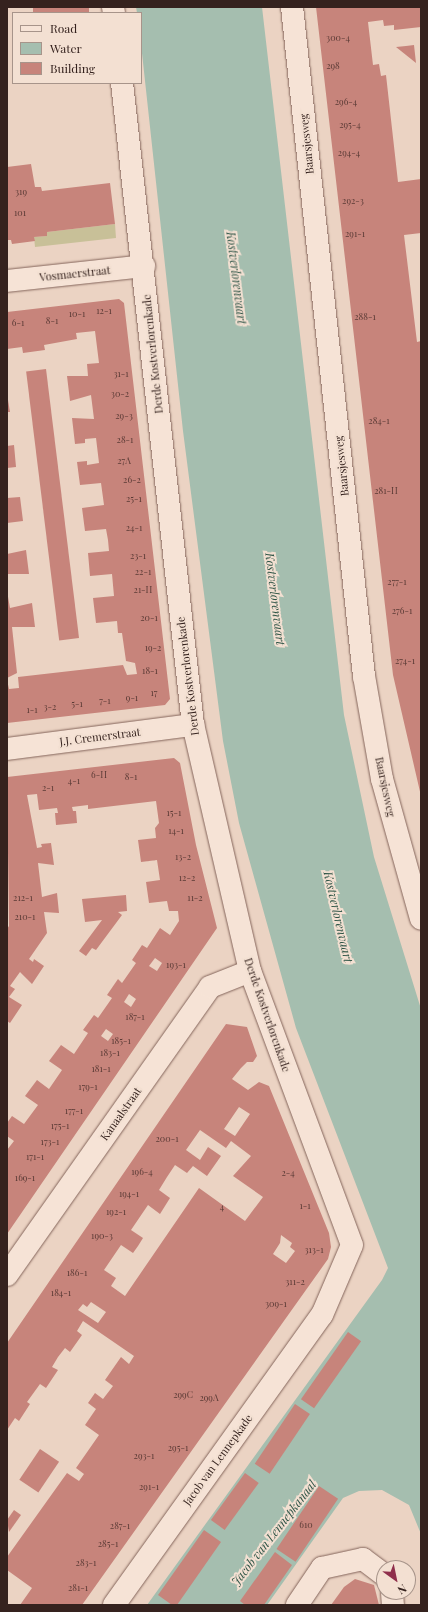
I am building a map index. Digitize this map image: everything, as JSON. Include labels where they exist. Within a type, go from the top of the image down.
[{"type":"street","name":"Baarsjesweg","points":[[292,7],[364,676],[382,779],[421,919]]},
{"type":"street","name":"Derde Kostverlorenkade","points":[[122,84],[144,266],[193,725],[250,971],[352,1245],[322,1315]]},
{"type":"street","name":"Vosmaerstraat","points":[[7,281],[144,266]]},
{"type":"street","name":"J.J. Cremerstraat","points":[[7,749],[193,725]]},
{"type":"street","name":"Kanaalstraat","points":[[7,1275],[210,987],[250,971]]},
{"type":"street","name":"Jacob van Lennepkade","points":[[114,1605],[322,1315]]},
{"type":"street","points":[[297,1605],[322,1568],[363,1559],[376,1569]]},
{"type":"shaded area","points":[[115,224],[116,238],[35,247],[34,237],[47,236],[47,232]]},
{"type":"water","points":[[136,7],[262,7],[344,715],[374,857],[421,1009],[421,1534],[409,1505],[382,1490],[359,1491],[343,1498],[267,1605],[147,1605],[382,1280],[388,1268],[296,1028],[239,823],[223,741],[183,431],[142,53],[142,12],[137,12]]},
{"type":"building","points":[[33,7],[89,7],[89,12],[33,12]]},
{"type":"building","points":[[316,7],[421,7],[421,27],[394,30],[394,25],[384,26],[383,20],[368,22],[373,65],[379,64],[381,76],[386,75],[398,182],[421,179],[421,233],[404,235],[417,342],[421,341],[421,796],[393,675]]},
{"type":"building","points":[[414,45],[416,63],[396,47],[406,46]]},
{"type":"building","points":[[31,164],[35,187],[41,187],[42,191],[110,183],[115,224],[47,232],[47,236],[34,237],[35,241],[12,244],[11,240],[7,240],[7,167]]},
{"type":"building","points":[[119,299],[124,303],[170,699],[165,705],[7,723],[7,680],[9,689],[19,688],[18,677],[123,665],[127,675],[137,674],[135,663],[126,661],[122,633],[118,633],[117,621],[96,623],[93,598],[114,596],[112,574],[90,576],[88,553],[109,551],[108,540],[106,529],[85,531],[82,508],[104,505],[101,483],[80,485],[77,462],[87,461],[87,465],[99,463],[96,438],[85,439],[85,443],[75,444],[72,418],[94,419],[91,395],[70,401],[67,376],[88,376],[87,364],[99,363],[95,331],[76,333],[77,339],[44,345],[45,350],[23,353],[22,347],[7,349],[7,312]]},
{"type":"building","points":[[46,369],[79,638],[59,640],[26,371]]},
{"type":"building","points":[[7,394],[10,412],[7,412]]},
{"type":"building","points":[[14,445],[16,467],[7,468],[7,446]]},
{"type":"building","points":[[20,497],[23,521],[7,523],[7,498]]},
{"type":"building","points":[[26,550],[29,574],[7,574],[7,554]]},
{"type":"building","points":[[7,591],[10,608],[32,603],[35,627],[12,627],[17,673],[7,678]]},
{"type":"building","points":[[174,758],[180,763],[196,845],[217,928],[7,1234],[7,1150],[14,1141],[7,1136],[7,1123],[12,1116],[24,1124],[38,1105],[25,1096],[37,1080],[49,1089],[62,1070],[49,1061],[61,1045],[74,1054],[88,1033],[83,1030],[94,1015],[98,1018],[112,998],[107,995],[118,979],[122,983],[136,963],[132,960],[142,945],[147,948],[160,928],[170,935],[179,921],[178,911],[169,911],[167,901],[149,903],[146,882],[160,880],[157,860],[141,862],[138,840],[156,838],[155,828],[159,823],[156,801],[88,809],[88,805],[72,807],[73,811],[76,811],[77,823],[56,825],[55,813],[58,813],[57,808],[39,810],[37,794],[27,795],[37,848],[42,847],[41,844],[51,843],[54,865],[38,863],[42,897],[57,893],[59,913],[44,912],[47,933],[29,959],[33,962],[34,959],[44,966],[32,984],[20,972],[10,986],[15,989],[9,997],[22,1005],[10,1023],[7,1021],[7,929],[9,926],[7,777]],"holes":[[[155,958],[162,963],[157,971],[149,966]],[[129,994],[136,999],[131,1007],[124,1002]],[[106,1029],[113,1034],[108,1041],[101,1036]]]},
{"type":"building","points":[[126,895],[127,911],[118,912],[122,915],[96,950],[92,948],[86,956],[79,951],[102,920],[85,922],[82,899]]},
{"type":"building","points":[[226,1024],[247,1027],[257,1056],[253,1062],[247,1062],[232,1079],[248,1090],[259,1082],[269,1086],[329,1233],[331,1247],[328,1259],[82,1605],[20,1605],[32,1588],[7,1570],[7,1557],[67,1473],[79,1481],[84,1474],[76,1468],[99,1435],[85,1425],[96,1409],[88,1403],[95,1393],[103,1399],[113,1386],[105,1380],[121,1357],[129,1364],[134,1356],[83,1321],[77,1331],[82,1335],[70,1352],[65,1348],[58,1357],[52,1367],[58,1370],[46,1388],[40,1384],[27,1402],[30,1404],[19,1421],[15,1418],[7,1430],[7,1343]],"holes":[[[239,1107],[250,1114],[235,1136],[224,1129]],[[200,1130],[226,1148],[231,1141],[251,1156],[233,1176],[263,1197],[245,1221],[199,1188],[125,1296],[111,1286],[116,1278],[104,1270],[121,1245],[133,1253],[138,1246],[143,1238],[131,1230],[148,1205],[160,1214],[170,1198],[159,1190],[175,1165],[187,1173],[193,1166],[207,1176],[221,1156],[208,1147],[200,1160],[186,1150]],[[281,1235],[292,1243],[290,1247],[295,1251],[286,1263],[273,1254],[280,1243]],[[91,1302],[106,1312],[98,1323],[78,1310],[83,1304],[87,1307]]]},
{"type":"building","points":[[348,1332],[361,1341],[314,1408],[301,1399]]},
{"type":"building","points":[[295,1404],[310,1414],[270,1474],[255,1464]]},
{"type":"building","points":[[40,1449],[59,1462],[38,1493],[19,1480]]},
{"type":"building","points":[[245,1473],[259,1483],[225,1530],[211,1520]]},
{"type":"building","points":[[319,1486],[338,1499],[296,1562],[277,1549]]},
{"type":"building","points":[[14,1510],[21,1515],[9,1532],[7,1520]]},
{"type":"building","points":[[204,1530],[221,1542],[177,1605],[172,1605],[158,1595]]},
{"type":"building","points":[[275,1552],[292,1565],[264,1605],[245,1605],[240,1601]]},
{"type":"building","points":[[355,1579],[374,1585],[376,1600],[378,1600],[379,1605],[331,1605],[344,1587]]},
{"type":"water label","name":"Kostverlorenvaart","points":[[236,278]]},
{"type":"water label","name":"Kostverlorenvaart","points":[[275,599]]},
{"type":"water label","name":"Kostverlorenvaart","points":[[338,917]]},
{"type":"water label","name":"Jacob van Lennepkanaal","points":[[274,1533]]}]
